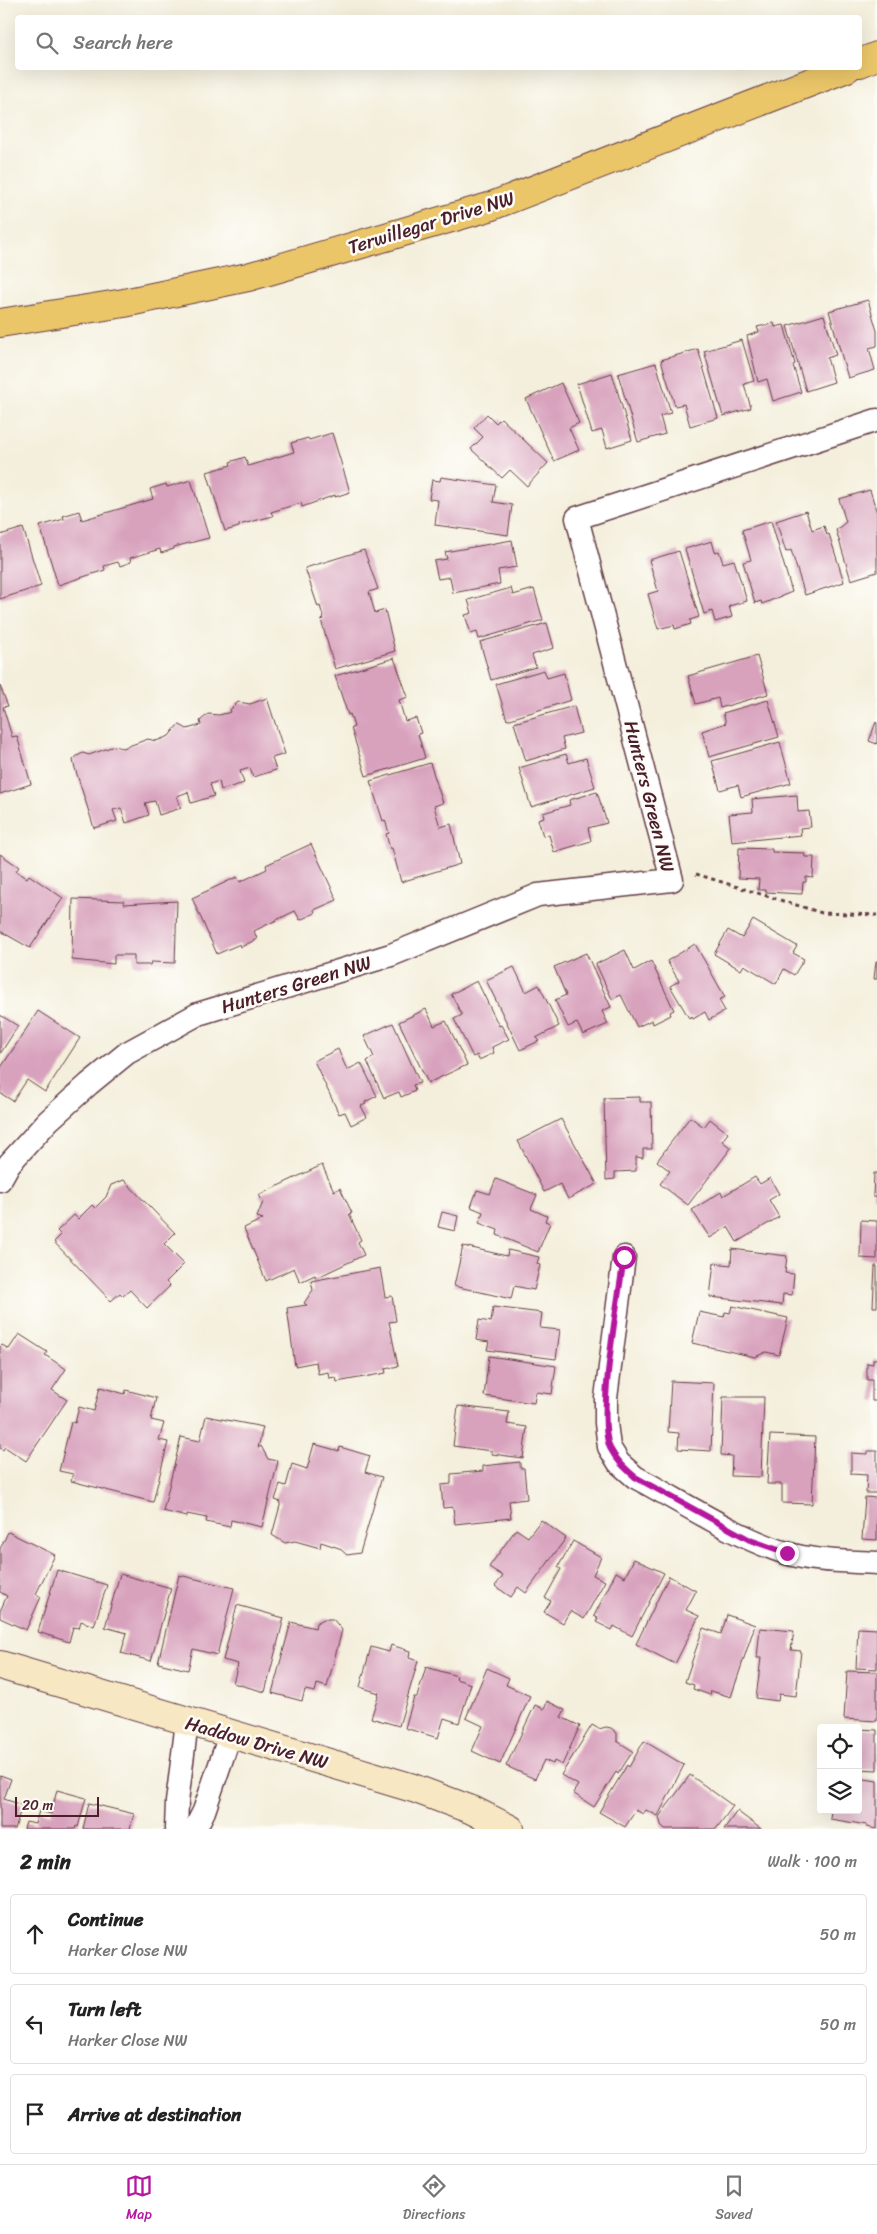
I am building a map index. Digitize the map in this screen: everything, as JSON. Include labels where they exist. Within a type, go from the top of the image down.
[{"type":"main road","points":[[862,62],[877,56]]},
{"type":"main road","name":"Terwillegar Drive NW","points":[[0,323],[124,303],[248,276],[489,207],[842,70]]},
{"type":"street","name":"Hunters Green NW","points":[[3,1167],[48,1121],[127,1053],[198,1014],[391,955],[538,895],[672,880],[578,518],[877,420]]},
{"type":"street","points":[[624,1257],[606,1398],[606,1424],[609,1447],[619,1463],[635,1477],[750,1540],[787,1553],[819,1559],[877,1563]]},
{"type":"street","name":"Haddow Drive NW","points":[[0,1665],[413,1788],[472,1810],[510,1829]]},
{"type":"street","points":[[176,1829],[177,1802],[187,1722]]},
{"type":"street","points":[[195,1829],[204,1811],[230,1735]]},
{"type":"path","points":[[695,874],[822,913],[877,915]]},
{"type":"building","points":[[868,300],[877,331],[877,346],[869,348],[875,370],[848,378],[829,311]]},
{"type":"building","points":[[824,315],[836,355],[827,358],[834,382],[806,391],[787,326]]},
{"type":"building","points":[[774,323],[775,327],[784,325],[801,392],[773,401],[767,379],[758,382],[747,336],[759,332],[757,327]]},
{"type":"building","points":[[742,340],[754,381],[744,384],[751,408],[723,416],[704,351]]},
{"type":"building","points":[[698,349],[718,418],[690,426],[684,404],[675,406],[661,360]]},
{"type":"building","points":[[656,363],[671,413],[660,416],[665,434],[638,442],[618,374]]},
{"type":"building","points":[[612,373],[632,440],[607,448],[602,430],[592,433],[577,384]]},
{"type":"building","points":[[561,383],[579,423],[569,428],[579,450],[554,461],[526,399]]},
{"type":"building","points":[[487,414],[496,423],[501,418],[548,463],[527,486],[510,470],[502,478],[471,449],[483,437],[474,428]]},
{"type":"building","points":[[332,433],[350,492],[335,497],[335,495],[302,507],[301,503],[271,512],[273,516],[239,525],[239,527],[225,531],[207,472],[231,465],[230,462],[245,457],[248,466],[294,452],[291,443]]},
{"type":"building","points":[[441,477],[496,485],[493,502],[512,505],[508,535],[435,525],[438,500],[429,499],[432,480],[440,481]]},
{"type":"building","points":[[191,480],[209,538],[174,547],[174,549],[161,553],[160,549],[130,558],[131,562],[120,566],[118,562],[104,566],[105,570],[58,585],[40,526],[64,519],[63,516],[79,511],[82,520],[153,499],[150,489],[166,484],[167,487]]},
{"type":"building","points":[[870,490],[877,513],[877,572],[851,580],[836,530],[846,522],[839,499]]},
{"type":"building","points":[[806,511],[812,530],[824,526],[827,535],[829,534],[844,582],[805,595],[791,550],[786,552],[776,521]]},
{"type":"building","points":[[771,521],[792,592],[762,604],[761,601],[755,603],[743,562],[751,560],[742,530]]},
{"type":"building","points":[[23,528],[41,586],[0,599],[0,535]]},
{"type":"building","points":[[512,540],[517,567],[498,570],[500,584],[453,593],[450,577],[438,579],[434,561],[447,559],[445,552]]},
{"type":"building","points":[[712,541],[715,552],[719,551],[723,563],[734,560],[747,601],[729,606],[732,617],[715,622],[712,611],[704,614],[685,549]]},
{"type":"building","points":[[364,550],[378,589],[369,592],[375,613],[385,610],[395,651],[335,669],[321,620],[324,619],[305,568]]},
{"type":"building","points":[[679,551],[699,617],[690,620],[691,624],[675,629],[674,625],[658,629],[648,594],[658,591],[649,560]]},
{"type":"building","points":[[511,588],[513,595],[534,589],[543,620],[479,639],[477,632],[471,634],[465,615],[472,613],[468,600]]},
{"type":"building","points":[[547,623],[554,648],[532,655],[536,667],[491,680],[480,642]]},
{"type":"building","points":[[757,656],[768,694],[720,708],[718,698],[696,704],[688,676]]},
{"type":"building","points":[[394,658],[408,697],[399,700],[405,721],[416,718],[421,733],[418,734],[425,758],[366,776],[351,728],[354,727],[350,714],[348,715],[335,676]]},
{"type":"building","points":[[544,670],[547,678],[564,673],[571,700],[507,720],[496,684]]},
{"type":"building","points":[[0,686],[8,706],[3,707],[12,737],[17,736],[31,784],[0,794]]},
{"type":"building","points":[[267,698],[285,754],[272,758],[276,770],[253,777],[250,768],[240,771],[244,783],[221,790],[219,781],[210,784],[214,796],[191,803],[188,792],[177,796],[181,808],[159,815],[155,801],[145,803],[149,815],[126,823],[121,808],[113,810],[117,821],[94,828],[74,765],[73,760],[77,756],[83,753],[89,755],[114,746],[123,748],[148,739],[156,741],[169,736],[177,726],[180,725],[187,729],[201,725],[200,721],[208,714],[219,715],[231,712],[230,710],[238,702],[250,704]]},
{"type":"building","points":[[768,700],[779,737],[709,757],[702,731],[726,723],[723,713]]},
{"type":"building","points":[[574,706],[581,733],[562,738],[565,749],[526,761],[514,723]]},
{"type":"building","points":[[877,723],[877,744],[869,741]]},
{"type":"building","points":[[780,742],[791,783],[741,797],[738,785],[720,790],[712,761]]},
{"type":"building","points":[[566,754],[569,763],[586,758],[595,787],[531,807],[519,768]]},
{"type":"building","points":[[430,763],[443,803],[434,806],[440,827],[451,824],[460,864],[401,882],[392,848],[390,849],[386,834],[389,833],[385,820],[383,821],[370,781]]},
{"type":"building","points":[[597,792],[607,823],[588,828],[591,841],[554,852],[549,835],[543,836],[538,819],[544,817],[543,813],[570,805],[569,800]]},
{"type":"building","points":[[797,795],[798,812],[809,811],[811,827],[800,828],[801,835],[732,842],[729,814],[753,812],[752,799]]},
{"type":"building","points":[[311,844],[337,900],[314,910],[315,913],[300,920],[295,911],[254,931],[257,939],[241,947],[240,944],[217,954],[192,898],[237,877],[240,882],[267,869],[266,865]]},
{"type":"building","points":[[739,848],[772,849],[772,852],[804,853],[805,857],[814,857],[813,878],[806,877],[806,882],[803,882],[802,894],[758,890],[759,879],[738,878]]},
{"type":"building","points":[[0,854],[19,867],[16,871],[27,878],[29,875],[63,898],[30,948],[0,931]]},
{"type":"building","points":[[73,899],[124,901],[124,904],[177,901],[175,963],[151,962],[150,965],[134,965],[134,955],[114,955],[114,964],[72,960]]},
{"type":"building","points":[[753,920],[797,946],[793,953],[804,959],[794,975],[784,969],[776,984],[744,965],[741,970],[714,954],[728,930],[742,938]]},
{"type":"building","points":[[695,944],[725,997],[719,1000],[725,1011],[709,1020],[705,1012],[693,1019],[692,1016],[689,1018],[670,986],[679,981],[667,961]]},
{"type":"building","points":[[625,950],[634,970],[651,961],[674,1010],[670,1012],[671,1015],[653,1024],[652,1020],[637,1027],[621,995],[612,999],[596,964]]},
{"type":"building","points":[[586,953],[611,1007],[602,1011],[608,1024],[583,1035],[577,1023],[568,1027],[555,1000],[566,995],[554,967]]},
{"type":"building","points":[[876,961],[877,979],[874,979]]},
{"type":"building","points":[[514,967],[526,992],[539,985],[559,1026],[536,1038],[539,1041],[520,1050],[486,980]]},
{"type":"building","points":[[477,981],[499,1026],[501,1025],[509,1039],[492,1047],[494,1053],[479,1060],[477,1055],[473,1057],[454,1019],[462,1015],[451,994]]},
{"type":"building","points":[[426,1009],[434,1026],[446,1021],[467,1065],[428,1083],[399,1022]]},
{"type":"building","points":[[38,1011],[80,1038],[45,1092],[27,1080],[13,1101],[0,1093],[0,1069]]},
{"type":"building","points":[[0,1015],[18,1026],[0,1054]]},
{"type":"building","points":[[393,1023],[420,1083],[413,1085],[415,1091],[401,1097],[399,1092],[384,1098],[367,1061],[374,1057],[364,1036]]},
{"type":"building","points":[[338,1049],[347,1070],[361,1063],[377,1096],[361,1106],[367,1117],[351,1125],[345,1112],[339,1114],[314,1061]]},
{"type":"building","points":[[640,1097],[640,1102],[651,1102],[652,1149],[643,1149],[643,1158],[636,1157],[636,1171],[615,1172],[615,1179],[606,1180],[604,1098]]},
{"type":"building","points":[[690,1117],[704,1127],[710,1119],[728,1133],[722,1141],[731,1148],[688,1205],[660,1184],[670,1171],[657,1161]]},
{"type":"building","points":[[561,1119],[597,1184],[568,1199],[560,1184],[544,1192],[518,1141]]},
{"type":"building","points":[[322,1165],[334,1191],[340,1188],[352,1213],[349,1214],[361,1240],[358,1242],[364,1255],[316,1278],[315,1275],[300,1282],[294,1268],[266,1281],[244,1228],[263,1219],[257,1217],[263,1202],[259,1195]]},
{"type":"building","points":[[874,1173],[877,1173],[877,1197],[873,1197]]},
{"type":"building","points":[[755,1177],[760,1184],[770,1178],[779,1194],[769,1200],[779,1217],[737,1242],[728,1227],[710,1238],[692,1210],[721,1192],[723,1196]]},
{"type":"building","points":[[496,1179],[537,1195],[531,1209],[547,1216],[545,1221],[550,1223],[538,1252],[497,1235],[498,1230],[479,1223],[483,1212],[471,1207],[477,1190],[490,1194]]},
{"type":"building","points":[[124,1180],[175,1233],[164,1244],[184,1264],[166,1282],[170,1286],[147,1308],[130,1290],[123,1296],[120,1293],[111,1301],[54,1242],[61,1235],[57,1231],[74,1215],[78,1219],[92,1205],[95,1208],[106,1197],[111,1185]]},
{"type":"building","points":[[442,1212],[458,1216],[455,1231],[438,1227]]},
{"type":"building","points":[[861,1220],[877,1221],[877,1259],[860,1258]]},
{"type":"building","points":[[463,1246],[507,1256],[508,1250],[539,1257],[537,1264],[540,1265],[534,1290],[514,1286],[511,1299],[454,1286]]},
{"type":"building","points":[[732,1249],[787,1256],[785,1273],[794,1274],[792,1295],[783,1294],[782,1305],[710,1297],[714,1263],[731,1265]]},
{"type":"building","points":[[875,1266],[877,1266],[877,1307],[873,1307]]},
{"type":"building","points":[[380,1268],[385,1297],[392,1296],[396,1321],[389,1322],[398,1366],[385,1369],[386,1373],[337,1382],[336,1377],[329,1378],[328,1372],[318,1374],[316,1362],[295,1366],[287,1308],[307,1305],[304,1303],[313,1290],[311,1281]]},
{"type":"building","points":[[732,1306],[788,1318],[779,1355],[766,1352],[755,1357],[692,1343],[699,1312],[724,1317],[725,1312],[730,1313]]},
{"type":"building","points":[[493,1307],[542,1313],[540,1328],[560,1330],[556,1359],[487,1350],[489,1342],[476,1340],[479,1320],[491,1322]]},
{"type":"building","points":[[19,1334],[47,1352],[45,1355],[66,1369],[52,1390],[67,1400],[26,1461],[5,1447],[3,1450],[0,1448],[0,1347],[2,1345],[9,1349]]},
{"type":"building","points":[[489,1356],[556,1366],[552,1394],[536,1392],[534,1403],[484,1396]]},
{"type":"building","points":[[873,1359],[877,1359],[877,1401],[872,1401],[872,1380],[867,1380],[867,1363],[873,1364]]},
{"type":"building","points":[[671,1381],[714,1383],[711,1451],[678,1449],[679,1433],[668,1432]]},
{"type":"building","points":[[100,1387],[125,1394],[126,1390],[156,1398],[151,1420],[164,1423],[159,1440],[168,1442],[153,1502],[71,1481],[73,1474],[59,1471],[71,1422],[75,1423],[79,1407],[94,1411]]},
{"type":"building","points":[[723,1397],[764,1397],[761,1477],[731,1476],[732,1456],[721,1455]]},
{"type":"building","points":[[458,1406],[509,1412],[507,1424],[527,1427],[523,1458],[492,1454],[492,1451],[453,1446]]},
{"type":"building","points":[[206,1416],[263,1427],[258,1448],[261,1446],[268,1459],[278,1461],[262,1527],[231,1520],[230,1527],[206,1522],[207,1518],[187,1514],[187,1517],[163,1511],[181,1437],[200,1441]]},
{"type":"building","points":[[770,1435],[815,1437],[812,1504],[782,1503],[782,1484],[767,1484]]},
{"type":"building","points":[[314,1444],[339,1451],[340,1447],[370,1456],[365,1472],[382,1477],[360,1553],[347,1555],[339,1548],[321,1542],[320,1548],[295,1541],[285,1543],[272,1535],[281,1502],[275,1500],[280,1484],[286,1486],[292,1464],[307,1469]]},
{"type":"building","points":[[867,1451],[877,1451],[877,1493],[866,1493],[867,1475],[851,1474],[851,1453],[867,1454]]},
{"type":"building","points":[[520,1462],[520,1468],[524,1468],[527,1499],[509,1501],[511,1518],[455,1524],[453,1507],[443,1508],[441,1485],[451,1484],[451,1474],[483,1471],[483,1466]]},
{"type":"building","points":[[865,1497],[877,1498],[877,1540],[862,1539]]},
{"type":"building","points":[[541,1520],[566,1538],[526,1593],[518,1587],[511,1597],[495,1586],[503,1576],[489,1567],[516,1529],[528,1537]]},
{"type":"building","points":[[8,1532],[55,1555],[36,1594],[41,1597],[26,1630],[0,1618],[0,1611],[7,1596],[0,1592],[0,1549]]},
{"type":"building","points":[[573,1541],[601,1557],[593,1575],[605,1581],[584,1619],[570,1611],[563,1623],[544,1612],[551,1601],[545,1598],[561,1569],[558,1567]]},
{"type":"building","points":[[634,1559],[664,1573],[632,1636],[614,1626],[612,1630],[596,1622],[598,1618],[594,1616],[616,1572],[625,1577]]},
{"type":"building","points":[[57,1570],[107,1585],[94,1626],[81,1621],[79,1628],[73,1627],[69,1642],[38,1632]]},
{"type":"building","points":[[120,1574],[171,1588],[151,1661],[121,1653],[127,1633],[105,1627]]},
{"type":"building","points":[[179,1575],[234,1588],[217,1655],[193,1649],[188,1670],[158,1663]]},
{"type":"building","points":[[669,1576],[696,1591],[686,1610],[699,1616],[675,1664],[636,1644]]},
{"type":"building","points":[[237,1605],[284,1618],[265,1692],[233,1683],[238,1664],[223,1660]]},
{"type":"building","points":[[727,1615],[755,1625],[731,1697],[711,1691],[710,1695],[693,1689],[694,1685],[685,1682],[703,1628],[721,1634]]},
{"type":"building","points":[[324,1619],[333,1619],[342,1630],[327,1687],[317,1684],[315,1692],[305,1690],[302,1701],[272,1693],[291,1622],[315,1628],[316,1623]]},
{"type":"building","points":[[760,1628],[794,1631],[791,1650],[801,1651],[796,1696],[779,1694],[778,1701],[756,1698],[761,1658],[757,1658]]},
{"type":"building","points":[[858,1628],[877,1629],[877,1669],[856,1668]]},
{"type":"building","points":[[391,1645],[410,1651],[409,1658],[418,1661],[399,1726],[371,1718],[379,1693],[360,1687],[371,1647],[389,1652]]},
{"type":"building","points":[[426,1667],[457,1676],[456,1679],[471,1684],[459,1723],[444,1718],[438,1738],[405,1728],[414,1697],[417,1697]]},
{"type":"building","points":[[487,1668],[509,1678],[506,1685],[530,1696],[500,1764],[472,1751],[483,1726],[466,1718]]},
{"type":"building","points":[[847,1671],[877,1672],[877,1721],[844,1719]]},
{"type":"building","points":[[547,1701],[565,1710],[561,1717],[580,1726],[562,1765],[554,1761],[553,1764],[544,1760],[535,1779],[506,1766],[535,1705],[544,1709]]},
{"type":"building","points":[[592,1725],[599,1729],[611,1728],[617,1733],[617,1741],[633,1751],[618,1774],[616,1772],[594,1807],[573,1793],[578,1785],[561,1775]]},
{"type":"building","points":[[862,1729],[877,1730],[877,1770],[862,1769]]},
{"type":"building","points":[[644,1741],[684,1765],[658,1816],[646,1810],[643,1814],[636,1810],[625,1827],[599,1812],[627,1765],[629,1767]]},
{"type":"building","points":[[0,1775],[11,1779],[4,1799],[22,1805],[15,1829],[0,1829]]},
{"type":"building","points":[[690,1775],[733,1806],[716,1829],[665,1829],[661,1825],[659,1817]]},
{"type":"building","points":[[862,1779],[877,1781],[877,1829],[867,1827],[867,1825],[830,1819],[831,1814],[862,1814]]},
{"type":"building","points":[[57,1790],[86,1798],[78,1827],[76,1826],[75,1829],[24,1829],[26,1822],[35,1824],[39,1811],[51,1814]]},
{"type":"building","points":[[89,1803],[134,1814],[130,1829],[83,1829]]},
{"type":"building","points":[[737,1811],[761,1829],[724,1829]]},
{"type":"route","points":[[624,1257],[606,1398],[606,1424],[609,1447],[619,1463],[635,1477],[750,1540],[787,1553]]}]
